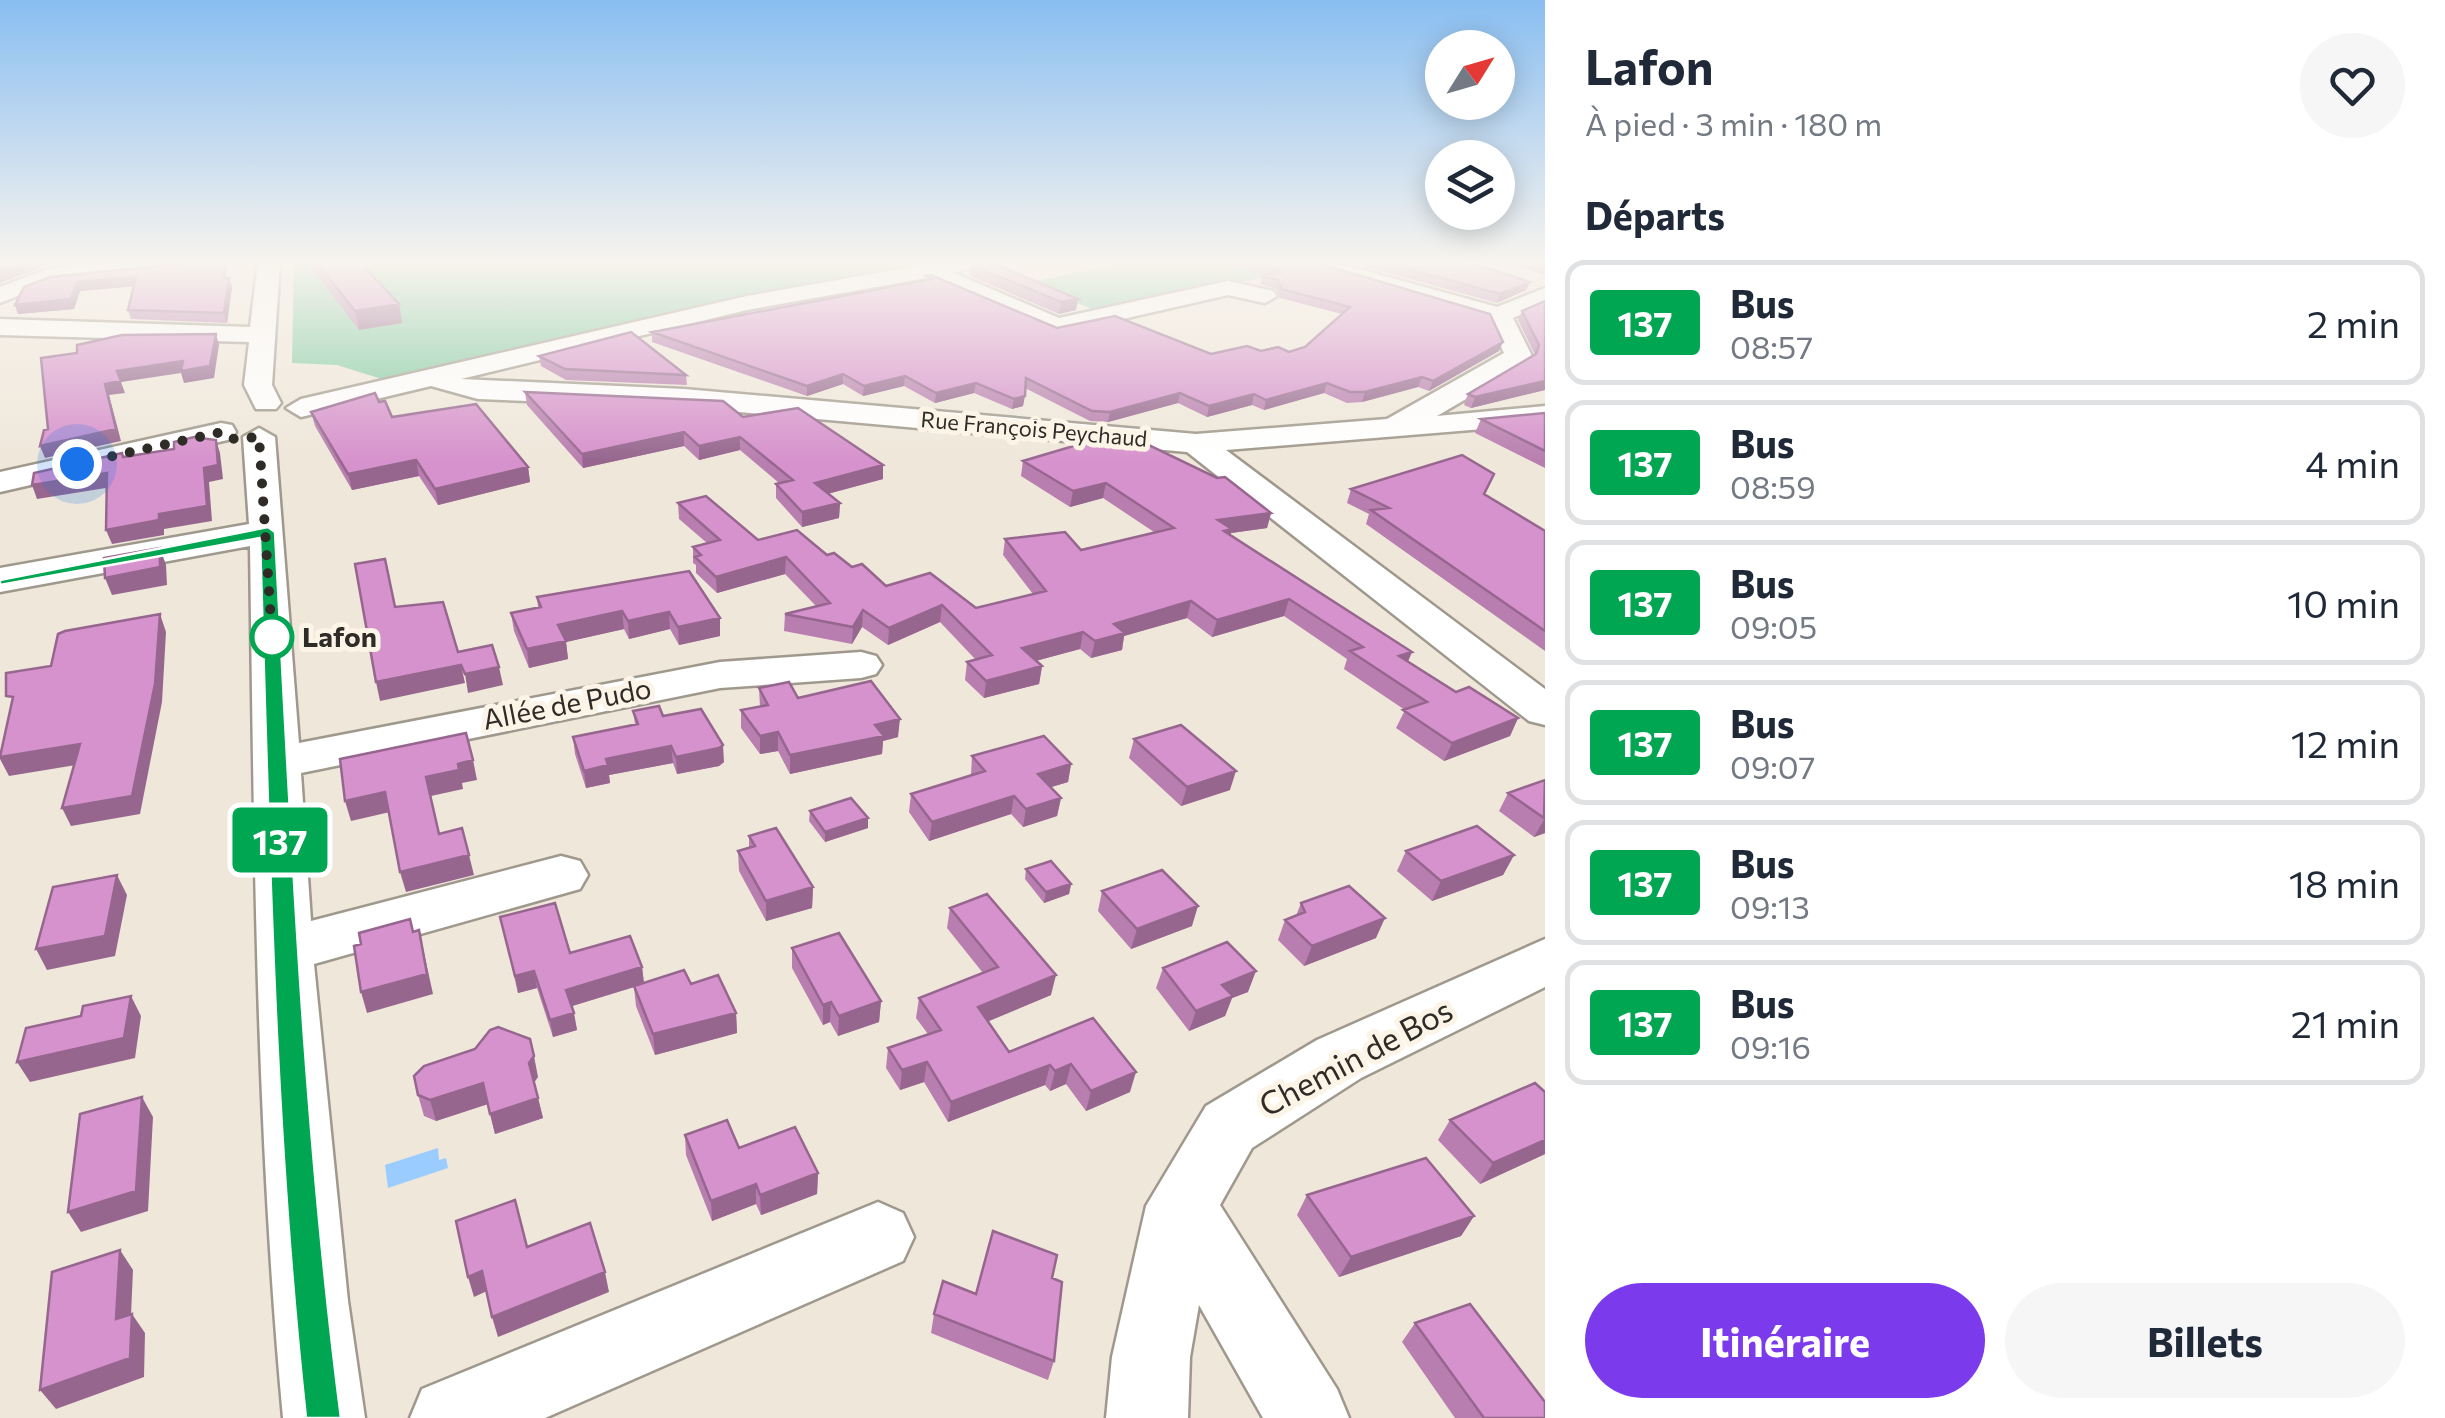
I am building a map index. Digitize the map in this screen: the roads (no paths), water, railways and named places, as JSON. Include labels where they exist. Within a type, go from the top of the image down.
[{"type":"street","points":[[57,328],[201,336],[263,334]]},
{"type":"street","points":[[263,328],[258,385],[285,950],[310,1301],[324,1418]]},
{"type":"street","points":[[0,482],[642,328]]},
{"type":"street","name":"Rue François Peychaud","points":[[437,378],[459,388],[478,390],[684,398],[1196,443],[1394,428],[1532,351],[1512,328]]},
{"type":"street","points":[[0,349],[98,329]]},
{"type":"street","points":[[1394,428],[1545,415]]},
{"type":"street","points":[[1511,418],[1545,434]]},
{"type":"street","points":[[1196,443],[1545,711]]},
{"type":"street","points":[[0,580],[268,532]]},
{"type":"street","name":"Allée de Pudo","points":[[277,763],[720,674],[860,665]]},
{"type":"street","points":[[285,950],[561,875]]},
{"type":"street","name":"Chemin de Bos","points":[[1147,1418],[1151,1357],[1181,1206],[1229,1127],[1339,1059],[1545,962]]},
{"type":"street","points":[[1181,1206],[1308,1418]]},
{"type":"street","points":[[451,1418],[878,1237]]},
{"type":"water","points":[[438,1148],[439,1160],[446,1158],[448,1168],[388,1188],[385,1165]]},
{"type":"place","name":"Lafon","points":[[272,637]]}]
